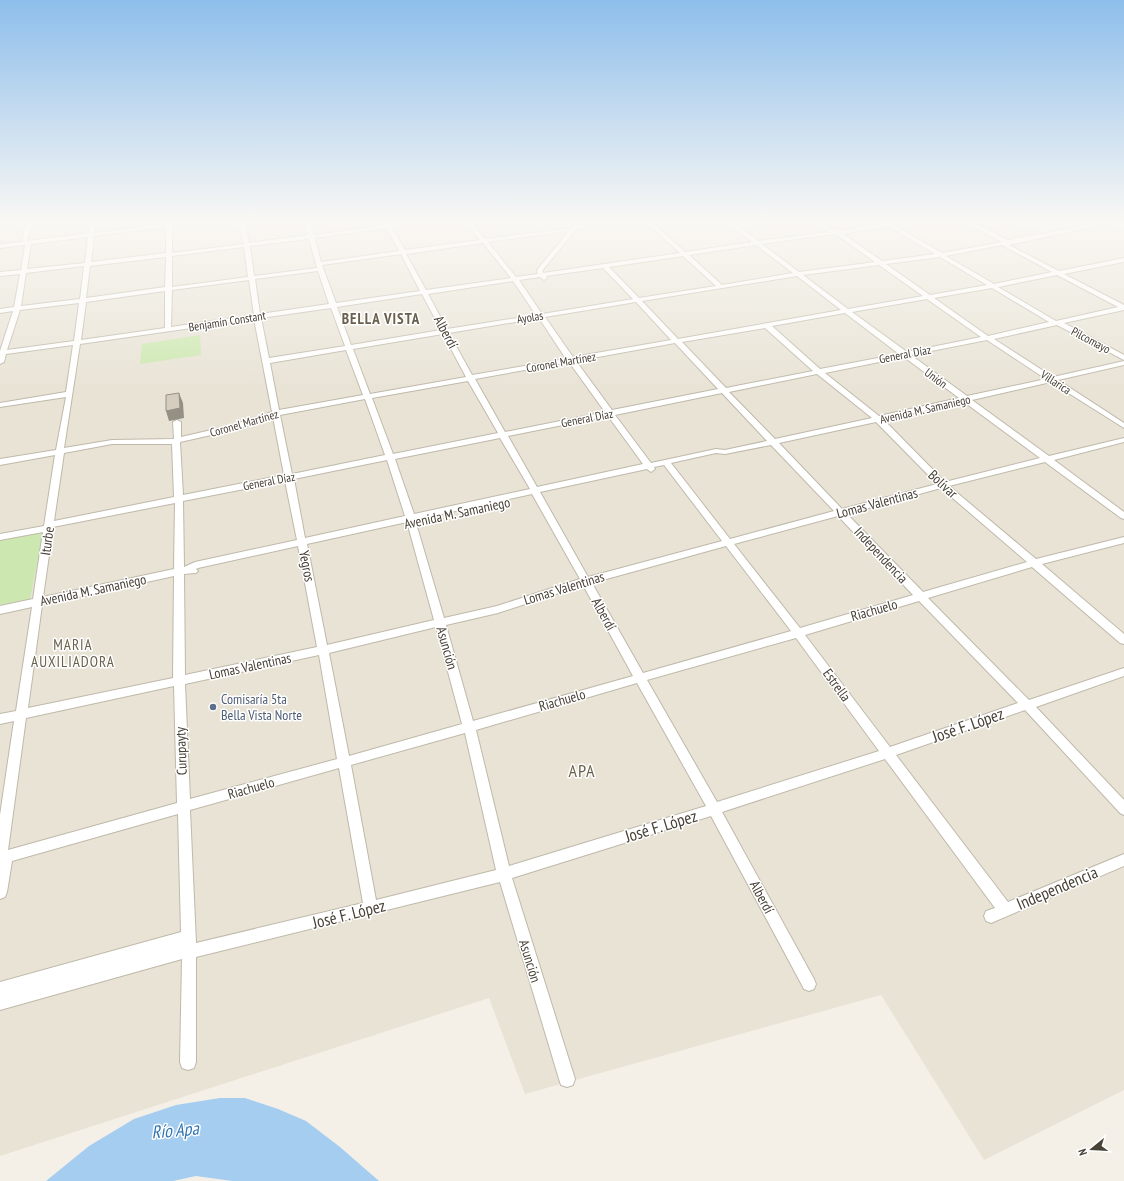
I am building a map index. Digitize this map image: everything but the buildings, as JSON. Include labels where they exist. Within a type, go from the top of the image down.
[{"type":"street","points":[[0,362],[17,309],[21,278]]},
{"type":"street","name":"Iturbe","points":[[0,892],[2,857],[60,450],[70,394],[86,278]]},
{"type":"street","points":[[168,278],[168,330]]},
{"type":"street","points":[[0,311],[252,278]]},
{"type":"street","name":"Yegros","points":[[253,278],[257,316],[324,650],[371,908]]},
{"type":"street","name":"Asunción","points":[[324,278],[366,397],[390,457],[411,520],[469,727],[504,874],[566,1079]]},
{"type":"street","name":"Alberdí","points":[[418,278],[470,378],[537,493],[714,809],[809,984]]},
{"type":"street","points":[[514,278],[539,316],[650,468]]},
{"type":"street","name":"Benjamín Constant","points":[[517,282],[531,278]]},
{"type":"street","name":"Benjamín Constant","points":[[2,352],[168,330],[425,292],[517,282],[546,281],[560,278]]},
{"type":"street","name":"Independencia","points":[[618,278],[676,341],[775,442],[920,597],[1027,705],[1124,809]]},
{"type":"street","points":[[711,278],[721,287]]},
{"type":"street","name":"Ayolas","points":[[266,362],[349,347],[774,278]]},
{"type":"street","name":"Unión","points":[[803,278],[1124,516]]},
{"type":"street","name":"Villarica","points":[[902,278],[989,339],[1124,426]]},
{"type":"street","name":"Pilcomayo","points":[[979,278],[1124,358]]},
{"type":"street","name":"Coronel Martínez","points":[[0,462],[60,450],[112,442],[177,439],[222,430],[276,414],[366,397],[845,310],[1032,278]]},
{"type":"street","points":[[1068,278],[1124,308]]},
{"type":"street","name":"General Díaz","points":[[0,537],[179,499],[907,356],[1060,324],[1124,308]]},
{"type":"street","name":"Bolívar","points":[[766,325],[820,373],[878,420],[943,485],[1124,640]]},
{"type":"street","name":"Avenida M. Samaniego","points":[[0,610],[183,571],[195,570],[302,544],[668,464],[721,456],[725,452],[878,420],[1124,363]]},
{"type":"street","points":[[0,405],[70,394]]},
{"type":"street","name":"Curupayty","points":[[177,422],[183,571],[179,681],[189,946],[188,1062]]},
{"type":"street","name":"Lomas Valentinas","points":[[0,719],[324,650],[498,609],[586,581],[728,542],[943,485],[1124,440]]},
{"type":"street","name":"Estrella","points":[[668,464],[798,633],[1005,910]]},
{"type":"street","name":"Riachuelo","points":[[2,857],[469,727],[798,633],[1034,563],[1124,540]]},
{"type":"street","name":"José F. López","points":[[189,946],[371,908],[504,874],[714,809],[887,753],[1124,672]]},
{"type":"street","name":"Independencia","points":[[991,916],[1124,860]]},
{"type":"street","points":[[0,989],[189,946]]},
{"type":"street","points":[[0,1002],[189,946]]},
{"type":"shaded area","points":[[0,278],[1124,278],[1124,1090],[984,1160],[881,995],[525,1094],[489,998],[0,1156]]},
{"type":"green space","points":[[200,335],[201,355],[140,364],[142,344]]},
{"type":"green space","points":[[43,533],[30,599],[0,605],[0,540]]},
{"type":"water","name":"Río Apa","points":[[220,1098],[245,1098],[278,1109],[306,1121],[340,1147],[379,1181],[232,1181],[196,1176],[173,1181],[46,1181],[89,1146],[134,1119],[176,1105]]},
{"type":"place","name":"Comisaría 5ta Bella Vista Norte","points":[[213,707]]},
{"type":"district","name":"BELLA VISTA","points":[[381,318]]},
{"type":"district","name":"MARIA AUXILIADORA","points":[[73,652]]},
{"type":"district","name":"APA","points":[[582,770]]}]
